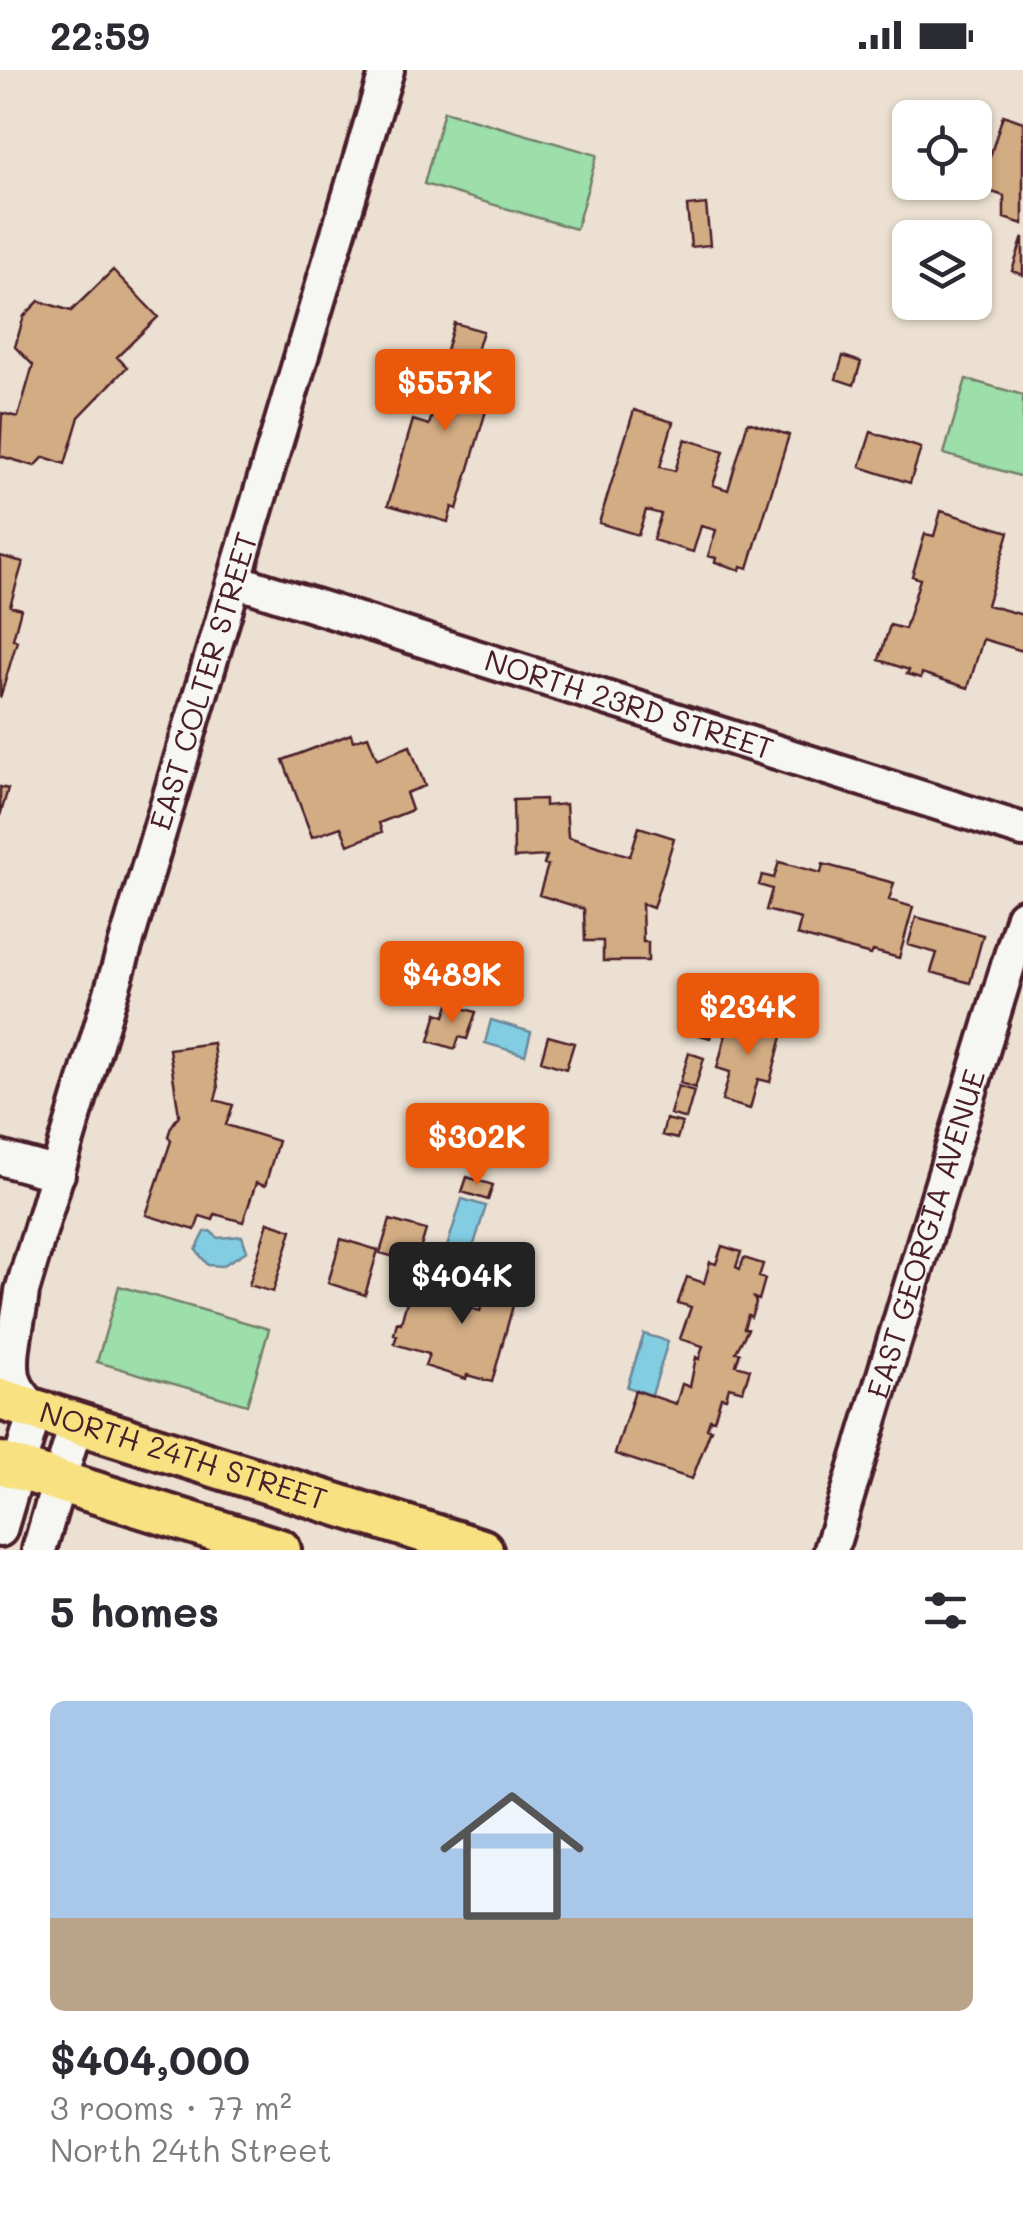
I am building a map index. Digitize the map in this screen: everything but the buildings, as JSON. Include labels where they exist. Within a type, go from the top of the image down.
[{"type":"main road","name":"NORTH 24TH STREET","points":[[18,1405],[482,1550]]},
{"type":"main road","name":"NORTH 24TH STREET","points":[[9,1466],[280,1550]]},
{"type":"street","name":"EAST COLTER STREET","points":[[18,1405],[12,1349],[20,1322],[22,1291],[387,70]]},
{"type":"street","name":"NORTH 23RD STREET","points":[[236,581],[1023,830]]},
{"type":"street","name":"EAST GEORGIA AVENUE","points":[[832,1550],[1023,916]]},
{"type":"street","points":[[0,1158],[58,1174]]},
{"type":"street","name":"EAST COLTER STREET","points":[[0,1316],[22,1291]]},
{"type":"street","points":[[0,1530],[18,1405]]},
{"type":"street","points":[[39,1550],[76,1424]]},
{"type":"green space","points":[[444,111],[597,155],[576,229],[424,184]]},
{"type":"green space","points":[[966,379],[1023,395],[1023,477],[944,454]]},
{"type":"green space","points":[[119,1286],[269,1329],[247,1405],[97,1362]]},
{"type":"water","points":[[491,1020],[531,1032],[525,1055],[485,1043]]},
{"type":"water","points":[[462,1199],[486,1206],[470,1257],[446,1250]]},
{"type":"water","points":[[210,1231],[218,1238],[242,1236],[247,1251],[222,1266],[208,1265],[196,1250],[205,1232]]},
{"type":"water","points":[[644,1334],[668,1341],[652,1395],[627,1387]]}]
